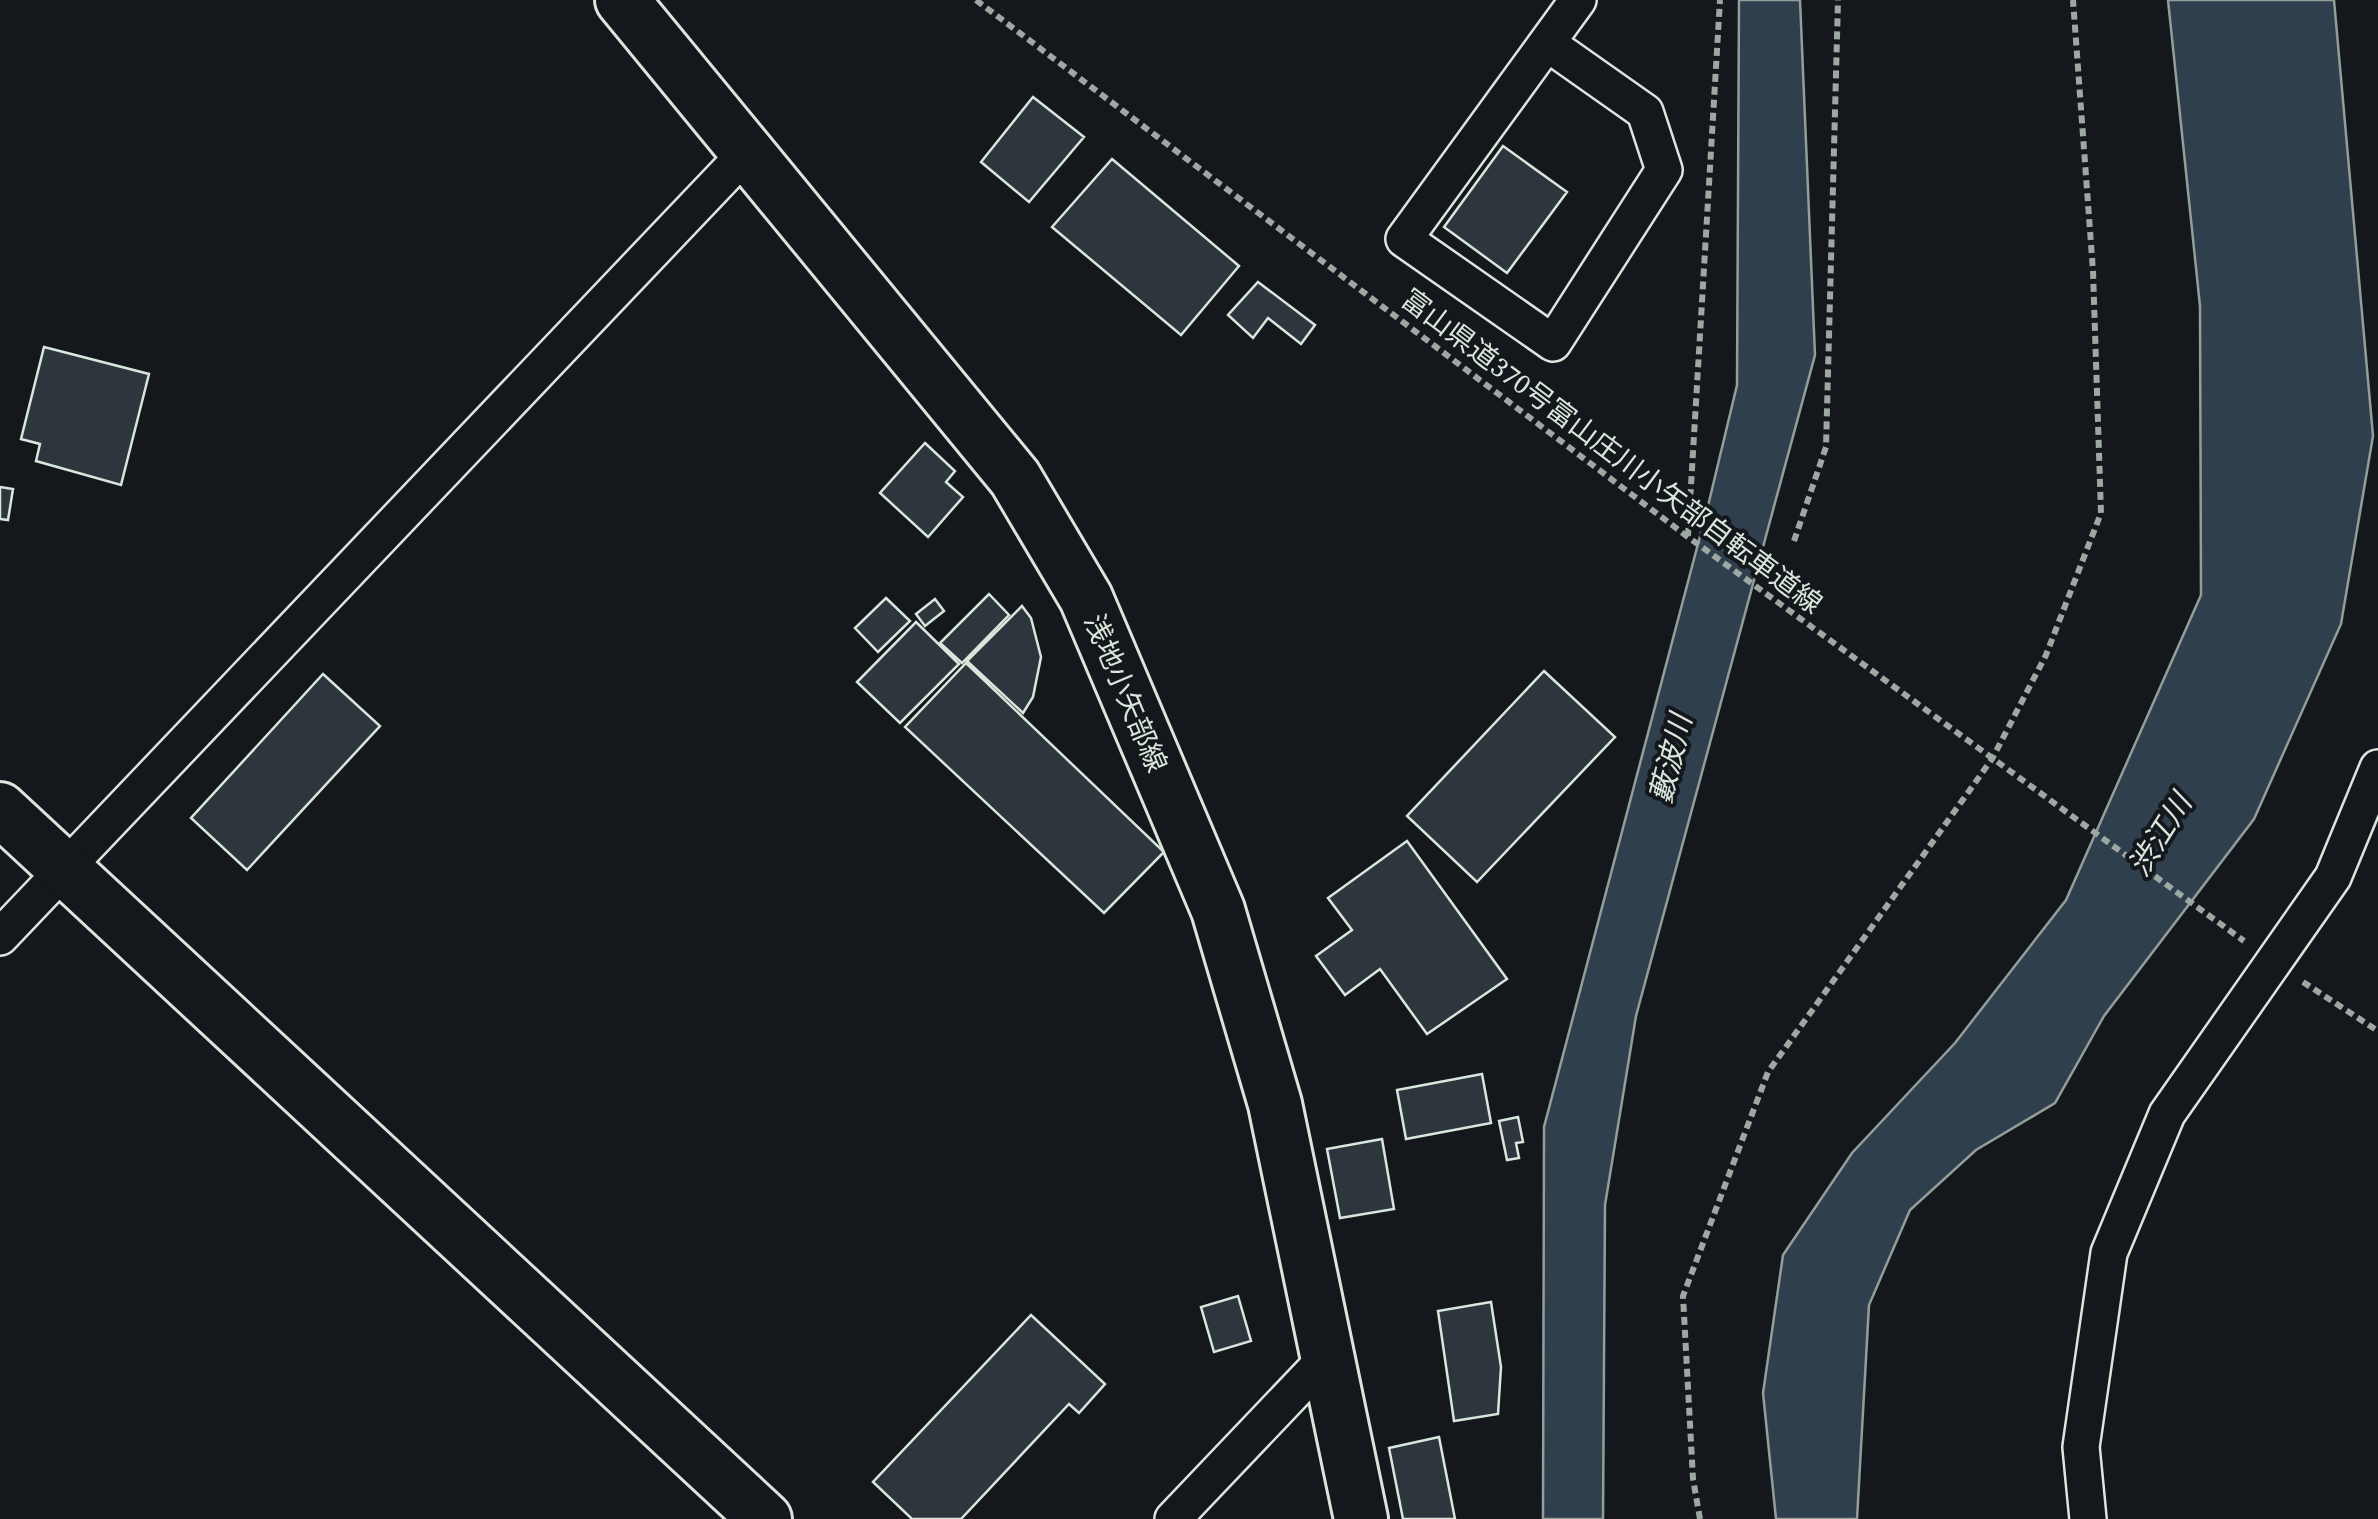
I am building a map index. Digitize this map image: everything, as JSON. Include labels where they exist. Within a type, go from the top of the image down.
[{"type":"main road","name":"浅地小矢部線","points":[[622,0],[1015,478],[1086,598],[1218,910],[1275,1104],[1361,1519]]},
{"type":"main road","points":[[0,809],[765,1519]]},
{"type":"street","points":[[1547,43],[1645,112],[1664,170],[1553,343],[1404,240],[1578,0]]},
{"type":"street","points":[[0,937],[747,152]]},
{"type":"street","points":[[2088,1519],[2081,1447],[2109,1253],[2168,1114],[2333,877],[2378,768]]},
{"type":"street","points":[[1173,1519],[1329,1355]]},
{"type":"path","name":"富山県道370号富山庄川小矢部自転車道線","points":[[976,0],[1688,537],[2228,929]]},
{"type":"path","points":[[1688,537],[1720,0]]},
{"type":"path","points":[[1794,540],[1826,448],[1838,0]]},
{"type":"path","points":[[1700,1519],[1693,1479],[1683,1296],[1768,1072],[1992,759],[2046,655],[2101,513],[2093,272],[2073,0]]},
{"type":"water","name":"藪波川","points":[[1739,0],[1800,0],[1815,355],[1636,1016],[1605,1205],[1603,1519],[1543,1519],[1544,1127],[1737,385]]},
{"type":"water","name":"渋江川","points":[[2168,0],[2334,0],[2373,436],[2341,624],[2254,819],[2104,1016],[2055,1103],[1976,1150],[1910,1210],[1869,1305],[1857,1519],[1776,1519],[1763,1393],[1783,1255],[1852,1153],[1955,1043],[2066,900],[2201,595],[2200,306]]},
{"type":"building","points":[[1033,97],[1084,137],[1029,202],[981,162]]},
{"type":"building","points":[[1503,146],[1567,192],[1507,273],[1444,227]]},
{"type":"building","points":[[1112,159],[1239,266],[1181,335],[1052,227]]},
{"type":"building","points":[[1258,282],[1315,325],[1301,344],[1268,318],[1253,338],[1228,315]]},
{"type":"building","points":[[44,347],[149,374],[121,485],[36,461],[40,444],[21,439]]},
{"type":"building","points":[[925,443],[955,471],[946,482],[963,497],[928,537],[880,493]]},
{"type":"building","points":[[0,487],[13,489],[8,520],[0,519]]},
{"type":"building","points":[[989,594],[1009,615],[962,663],[940,643]]},
{"type":"building","points":[[886,598],[910,621],[878,652],[855,628]]},
{"type":"building","points":[[935,599],[944,611],[925,626],[916,614]]},
{"type":"building","points":[[1022,606],[1031,618],[1041,657],[1033,697],[1023,713],[967,661]]},
{"type":"building","points":[[916,622],[959,664],[900,723],[857,682]]},
{"type":"building","points":[[966,663],[1164,852],[1104,913],[905,727]]},
{"type":"building","points":[[1544,671],[1615,737],[1477,882],[1407,816]]},
{"type":"building","points":[[323,674],[380,726],[247,870],[191,818]]},
{"type":"building","points":[[1407,841],[1507,979],[1427,1034],[1380,969],[1345,995],[1316,956],[1352,930],[1328,898]]},
{"type":"building","points":[[1482,1074],[1491,1123],[1406,1139],[1397,1090]]},
{"type":"building","points":[[1518,1117],[1523,1142],[1516,1143],[1519,1158],[1507,1160],[1499,1121]]},
{"type":"building","points":[[1382,1139],[1394,1209],[1340,1218],[1327,1149]]},
{"type":"building","points":[[1238,1296],[1251,1341],[1214,1352],[1201,1307]]},
{"type":"building","points":[[1491,1302],[1501,1367],[1498,1414],[1454,1421],[1438,1311]]},
{"type":"building","points":[[1031,1315],[1105,1384],[1079,1413],[1069,1404],[961,1519],[912,1519],[873,1482]]},
{"type":"building","points":[[1439,1437],[1455,1519],[1403,1519],[1389,1448]]}]
